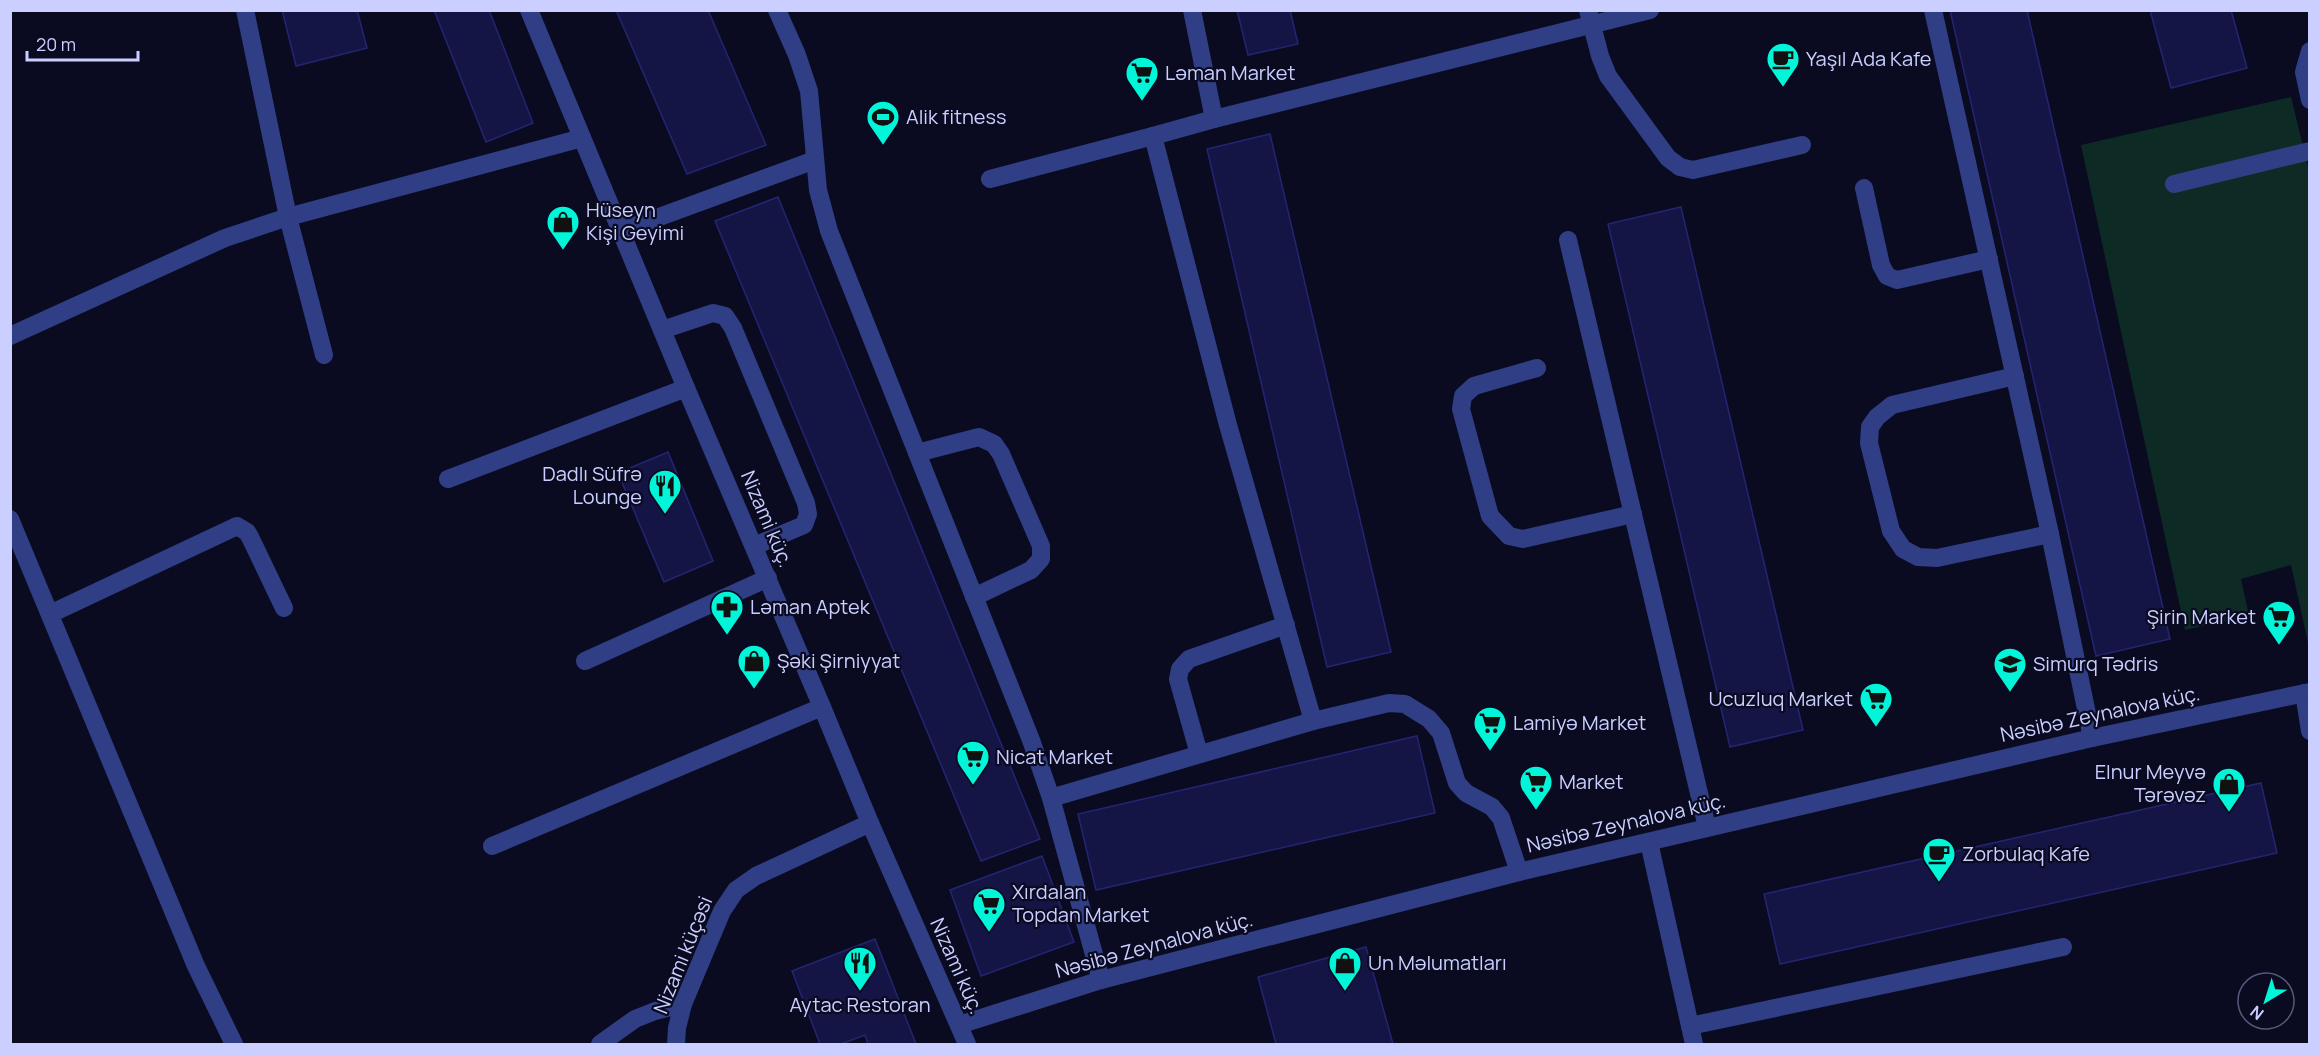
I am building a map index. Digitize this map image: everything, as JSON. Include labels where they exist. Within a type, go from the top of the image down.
[{"type":"street","points":[[245,10],[288,218],[324,355]]},
{"type":"street","name":"Nizami küç.","points":[[529,10],[870,823],[967,1044]]},
{"type":"street","points":[[777,10],[797,55],[809,91],[818,190],[829,231],[1031,740],[1051,798],[1101,980]]},
{"type":"street","points":[[1192,10],[1214,119]]},
{"type":"street","points":[[990,179],[1590,17],[1650,10]]},
{"type":"street","points":[[1933,10],[2050,534],[2092,738]]},
{"type":"street","points":[[1590,17],[1600,56],[1608,76],[1668,158],[1680,167],[1693,170],[1802,145]]},
{"type":"street","points":[[2310,51],[2304,72],[2310,100]]},
{"type":"street","points":[[1153,136],[1228,425],[1313,721]]},
{"type":"street","points":[[10,336],[225,238],[288,218],[582,138]]},
{"type":"street","points":[[2174,184],[2310,151]]},
{"type":"street","points":[[621,231],[814,160]]},
{"type":"street","points":[[1864,188],[1881,265],[1887,276],[1898,280],[1989,259]]},
{"type":"street","points":[[1568,240],[1707,827]]},
{"type":"street","points":[[662,330],[713,313],[725,316],[733,328],[806,503],[808,514],[804,525],[754,546]]},
{"type":"street","points":[[1537,368],[1474,386],[1463,396],[1461,409],[1490,516],[1509,536],[1523,539],[1633,514]]},
{"type":"street","points":[[2015,376],[1892,405],[1877,417],[1870,428],[1869,443],[1891,531],[1903,549],[1918,557],[1937,558],[2050,534]]},
{"type":"street","points":[[448,479],[686,388]]},
{"type":"street","points":[[917,453],[979,437],[994,444],[1001,454],[1041,546],[1041,559],[1031,570],[974,597]]},
{"type":"street","points":[[10,519],[196,966],[234,1044]]},
{"type":"street","points":[[50,614],[237,526],[243,528],[250,537],[284,608]]},
{"type":"street","points":[[585,661],[768,578]]},
{"type":"street","points":[[1199,754],[1178,679],[1180,669],[1189,659],[1286,625]]},
{"type":"street","points":[[2307,692],[2310,731]]},
{"type":"street","name":"Nəsibə Zeynalova küç.","points":[[959,1025],[1101,980],[1519,872],[2092,738],[2307,692]]},
{"type":"street","points":[[1051,798],[1313,721],[1389,703],[1405,704],[1429,719],[1441,733],[1457,783],[1466,793],[1492,807],[1501,818],[1519,872]]},
{"type":"street","points":[[492,846],[822,706]]},
{"type":"street","name":"Nizami küçəsi","points":[[676,1044],[683,1004],[722,911],[736,890],[756,876],[870,823]]},
{"type":"street","points":[[1649,842],[1694,1044]]},
{"type":"street","points":[[1690,1026],[2062,947]]},
{"type":"street","points":[[600,1044],[635,1019],[683,1004]]},
{"type":"green space","points":[[2291,97],[2310,175],[2309,643],[2291,565],[2241,579],[2249,616],[2185,630],[2081,145]]},
{"type":"building","points":[[282,10],[357,10],[367,48],[296,66]]},
{"type":"building","points":[[434,10],[489,10],[533,123],[486,142]]},
{"type":"building","points":[[616,10],[708,10],[766,145],[687,174]]},
{"type":"building","points":[[1237,10],[1290,10],[1298,44],[1248,55]]},
{"type":"building","points":[[1950,10],[2027,10],[2170,639],[2096,656]]},
{"type":"building","points":[[2150,10],[2231,10],[2247,68],[2171,88]]},
{"type":"building","points":[[1270,134],[1391,652],[1327,667],[1207,149]]},
{"type":"building","points":[[778,197],[1040,839],[981,861],[715,221]]},
{"type":"building","points":[[1681,207],[1803,730],[1730,747],[1608,224]]},
{"type":"building","points":[[668,452],[713,561],[664,582],[618,473]]},
{"type":"building","points":[[1417,736],[1435,813],[1096,890],[1078,814]]},
{"type":"building","points":[[2261,783],[2277,853],[1780,964],[1764,894]]},
{"type":"building","points":[[1042,856],[1074,942],[981,976],[950,890]]},
{"type":"building","points":[[875,939],[916,1044],[868,1044],[865,1035],[841,1044],[820,1044],[792,971]]},
{"type":"building","points":[[1366,947],[1393,1044],[1276,1044],[1258,977]]},
{"type":"place","name":"Yaşıl Ada Kafe","points":[[1783,88]]},
{"type":"place","name":"Ləman Market","points":[[1142,102]]},
{"type":"place","name":"Alik fitness","points":[[883,146]]},
{"type":"place","name":"Hüseyn Kişi Geyimi","points":[[563,251]]},
{"type":"place","name":"Dadlı Süfrə Lounge","points":[[665,515]]},
{"type":"place","name":"Ləman Aptek","points":[[727,636]]},
{"type":"place","name":"Şirin Market","points":[[2279,646]]},
{"type":"place","name":"Şəki Şirniyyat","points":[[754,690]]},
{"type":"place","name":"Simurq Tədris","points":[[2010,693]]},
{"type":"place","name":"Ucuzluq Market","points":[[1876,728]]},
{"type":"place","name":"Lamiyə Market","points":[[1490,752]]},
{"type":"place","name":"Nicat Market","points":[[973,786]]},
{"type":"place","name":"Market","points":[[1536,811]]},
{"type":"place","name":"Elnur Meyvə Tərəvəz","points":[[2229,813]]},
{"type":"place","name":"Zorbulaq Kafe","points":[[1939,883]]},
{"type":"place","name":"Xırdalan Topdan Market","points":[[989,933]]},
{"type":"place","name":"Aytac Restoran","points":[[860,992]]},
{"type":"place","name":"Un Məlumatları","points":[[1345,992]]}]
